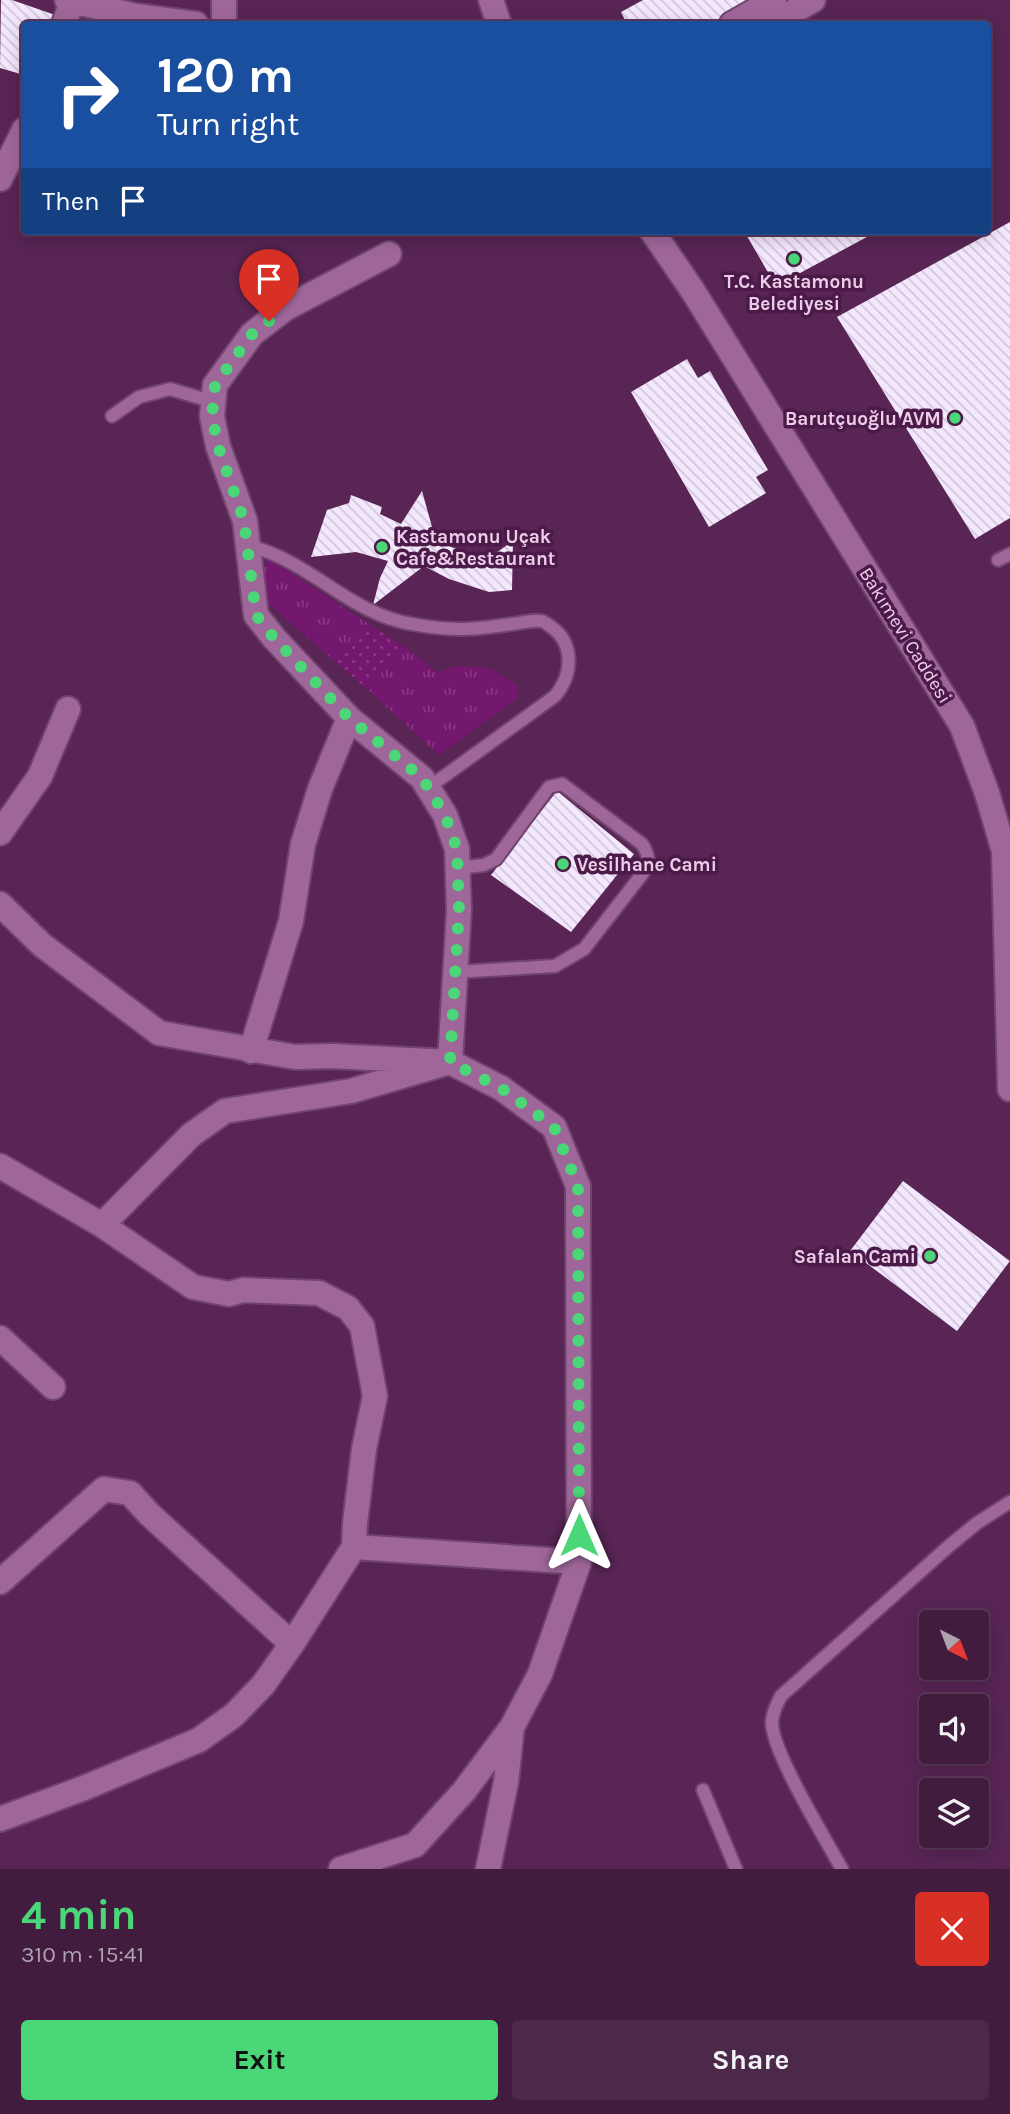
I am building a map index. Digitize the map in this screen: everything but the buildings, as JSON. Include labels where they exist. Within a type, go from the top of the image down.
[{"type":"street","points":[[223,0],[224,21]]},
{"type":"street","points":[[491,0],[498,21]]},
{"type":"street","points":[[737,21],[774,0]]},
{"type":"street","points":[[778,21],[813,0]]},
{"type":"street","points":[[68,9],[174,21]]},
{"type":"street","points":[[0,179],[21,136]]},
{"type":"street","name":"Bakımevi Caddesi","points":[[655,235],[693,291],[962,726],[987,793],[1004,851],[1010,1089]]},
{"type":"street","points":[[389,254],[286,308],[252,334],[215,385],[212,416],[218,446],[244,521],[256,615],[349,718],[422,778],[445,815],[457,849],[459,909],[450,1062]]},
{"type":"street","points":[[0,833],[40,776],[68,709]]},
{"type":"street","points":[[251,1051],[291,921],[307,833],[320,789],[349,718]]},
{"type":"street","points":[[0,904],[42,945],[159,1033],[295,1057],[331,1056],[450,1062],[501,1088],[554,1127],[578,1186],[579,1562],[540,1674],[512,1727],[464,1791],[415,1844],[341,1869]]},
{"type":"street","points":[[102,1225],[191,1135],[225,1111],[351,1091],[450,1062]]},
{"type":"street","points":[[0,1166],[102,1225],[193,1287],[229,1294],[243,1290],[319,1293],[348,1308],[362,1326],[375,1396],[364,1449],[354,1547],[292,1644],[262,1685],[234,1715],[199,1740],[85,1788],[0,1819]]},
{"type":"street","points":[[0,1338],[53,1387]]},
{"type":"street","points":[[0,1582],[104,1489],[130,1493],[149,1514],[292,1644]]},
{"type":"street","points":[[354,1547],[579,1562]]},
{"type":"street","points":[[488,1869],[506,1782],[512,1727]]},
{"type":"lane","points":[[112,416],[139,397],[170,389],[214,402]]},
{"type":"lane","points":[[249,546],[266,550],[301,568],[373,614],[390,619],[459,629],[540,621],[558,632],[568,651],[569,663],[568,675],[555,696],[428,788]]},
{"type":"lane","points":[[998,561],[1010,554]]},
{"type":"lane","points":[[455,972],[555,966],[584,949],[643,873],[648,855],[642,844],[562,784],[549,787],[496,859],[484,865],[458,868]]},
{"type":"lane","points":[[842,1869],[777,1747],[772,1720],[776,1706],[781,1696],[949,1546],[976,1523],[1010,1502]]},
{"type":"lane","points":[[703,1790],[736,1869]]},
{"type":"green space","points":[[268,558],[369,624],[334,661],[261,597],[260,579]]},
{"type":"green space","points":[[369,624],[406,648],[366,688],[334,661]]},
{"type":"green space","points":[[406,648],[437,672],[457,666],[489,668],[517,685],[518,698],[439,755],[366,688]]},
{"type":"place","name":"T.C. Kastamonu Belediyesi","points":[[794,259]]},
{"type":"place","name":"Barutçuoğlu AVM","points":[[955,418]]},
{"type":"place","name":"Kastamonu Uçak Cafe&Restaurant","points":[[382,547]]},
{"type":"place","name":"Vesilhane Cami","points":[[563,864]]},
{"type":"place","name":"Safalan Cami","points":[[930,1256]]},
{"type":"route","points":[[269,321],[252,334],[215,385],[212,416],[218,446],[244,521],[251,556],[256,615],[349,718],[422,778],[445,815],[457,849],[459,909],[450,1062],[501,1088],[554,1127],[578,1186],[579,1535]]}]
